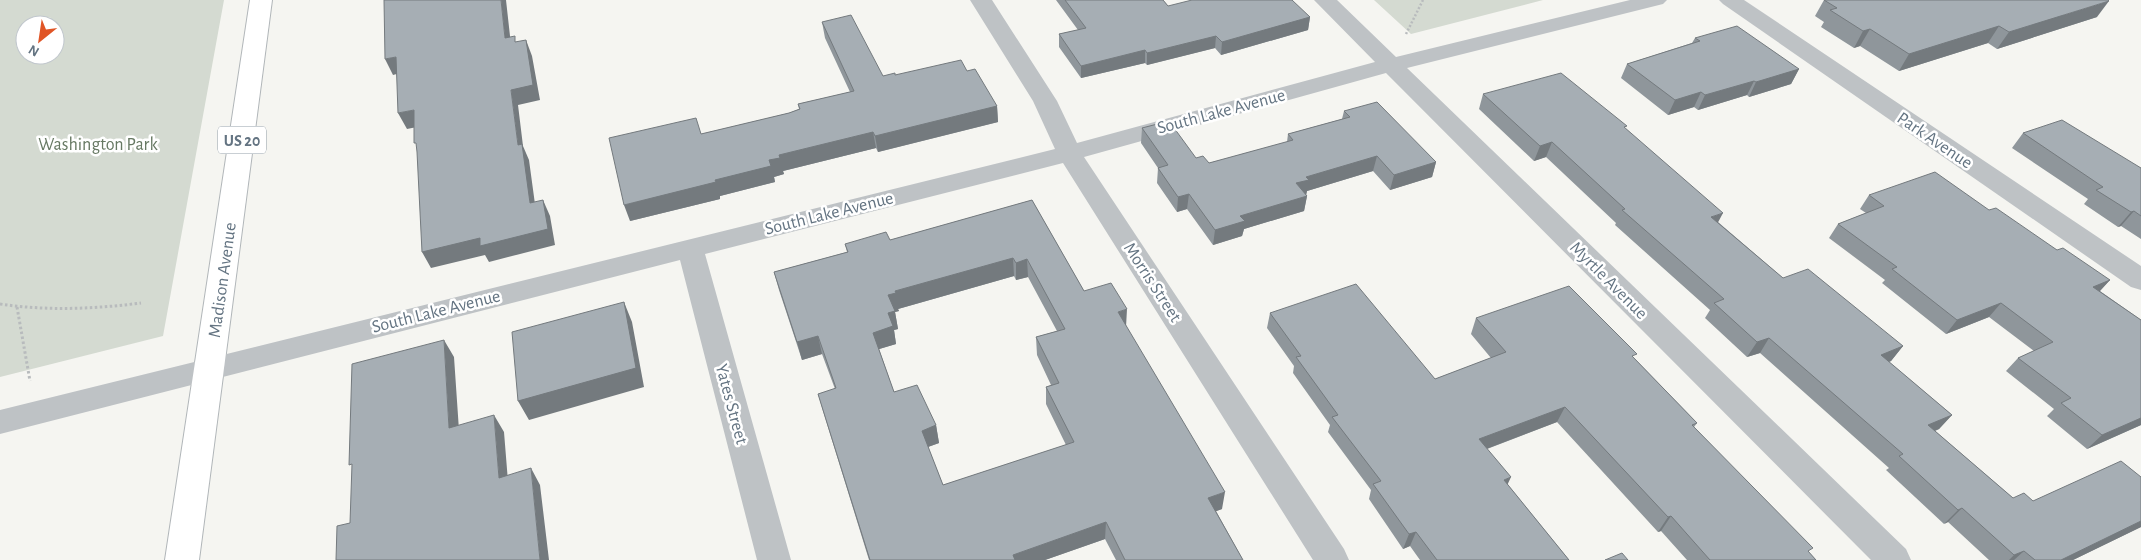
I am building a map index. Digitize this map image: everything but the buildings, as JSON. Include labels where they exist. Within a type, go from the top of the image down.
[{"type":"main road","name":"Madison Avenue","points":[[182,560],[261,0]]},
{"type":"street","name":"Morris Street","points":[[981,0],[1045,101],[1069,153],[1332,560]]},
{"type":"street","name":"Myrtle Avenue","points":[[1325,0],[1894,560]]},
{"type":"street","name":"South Lake Avenue","points":[[0,422],[1069,153],[1390,65],[1656,0]]},
{"type":"street","name":"Park Avenue","points":[[1730,0],[2141,280]]},
{"type":"street","name":"Yates Street","points":[[690,247],[774,560]]},
{"type":"path","points":[[1406,34],[1423,0]]},
{"type":"path","points":[[0,304],[17,307],[111,307],[141,303]]},
{"type":"path","points":[[17,307],[30,381]]},
{"type":"green space","name":"Washington Park","points":[[0,0],[224,0],[163,336],[0,377]]},
{"type":"green space","points":[[1374,0],[1543,0],[1411,34]]}]
